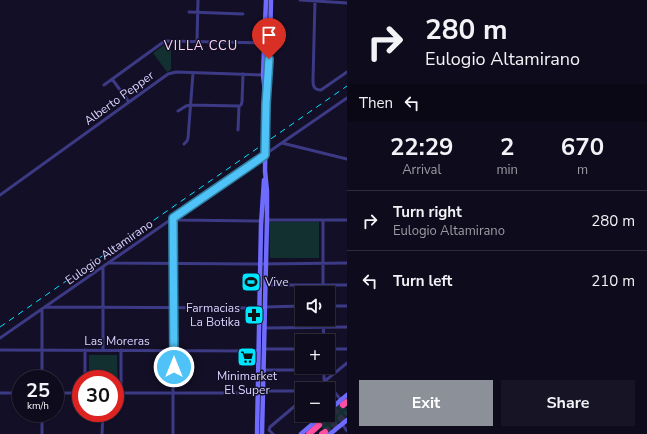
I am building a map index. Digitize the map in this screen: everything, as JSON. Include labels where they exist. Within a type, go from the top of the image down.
[{"type":"highway","points":[[309,434],[319,425]]},
{"type":"main road","points":[[262,434],[267,220],[265,171],[266,75],[264,43],[266,0]]},
{"type":"main road","points":[[266,75],[270,43],[272,0]]},
{"type":"main road","points":[[257,434],[261,221],[265,171]]},
{"type":"main road","points":[[335,407],[344,402],[347,395]]},
{"type":"main road","points":[[326,433],[347,420]]},
{"type":"main road","points":[[301,434],[315,422]]},
{"type":"street","points":[[197,41],[198,0]]},
{"type":"street","points":[[300,0],[347,3]]},
{"type":"street","points":[[315,0],[313,84],[316,89],[321,90],[347,72]]},
{"type":"street","points":[[189,12],[243,14]]},
{"type":"street","points":[[104,85],[164,42],[169,40],[270,43]]},
{"type":"street","name":"Alberto Pepper","points":[[0,195],[170,73],[266,75]]},
{"type":"street","points":[[184,144],[188,138],[193,73]]},
{"type":"street","points":[[238,130],[239,106],[242,102],[243,74]]},
{"type":"street","points":[[112,79],[129,102]]},
{"type":"street","name":"Eulogio Altamirano","points":[[0,338],[347,98]]},
{"type":"street","points":[[178,111],[191,105],[239,106]]},
{"type":"street","points":[[282,143],[347,159]]},
{"type":"street","points":[[173,434],[173,218],[178,220],[261,221]]},
{"type":"street","points":[[267,220],[347,220]]},
{"type":"street","points":[[323,220],[323,285]]},
{"type":"street","points":[[109,263],[347,263]]},
{"type":"street","points":[[103,267],[103,350]]},
{"type":"street","points":[[266,285],[347,285]]},
{"type":"street","points":[[265,306],[295,306]]},
{"type":"street","points":[[335,306],[347,306]]},
{"type":"street","points":[[42,370],[43,308],[259,308]]},
{"type":"street","points":[[323,327],[324,334]]},
{"type":"street","points":[[265,328],[347,327]]},
{"type":"street","points":[[264,348],[295,348]]},
{"type":"street","points":[[335,349],[347,349]]},
{"type":"street","name":"Las Moreras","points":[[0,350],[258,350]]},
{"type":"street","points":[[85,350],[85,370]]},
{"type":"street","points":[[121,350],[121,370]]},
{"type":"street","points":[[325,380],[347,363]]},
{"type":"street","points":[[264,370],[295,369]]},
{"type":"street","points":[[324,374],[325,380],[344,402]]},
{"type":"street","points":[[264,391],[295,391]]},
{"type":"street","points":[[0,393],[12,393]]},
{"type":"street","points":[[124,393],[257,393]]},
{"type":"street","points":[[272,434],[269,429],[295,406]]},
{"type":"street","points":[[42,422],[42,434]]},
{"type":"street","points":[[102,434],[103,422]]},
{"type":"street","points":[[342,424],[347,431]]},
{"type":"green space","points":[[164,45],[171,45],[171,70],[167,72],[153,53]]},
{"type":"green space","points":[[269,222],[319,222],[319,258],[270,258]]},
{"type":"green space","points":[[89,355],[117,355],[117,370],[89,370]]},
{"type":"green space","points":[[341,402],[347,409],[347,416],[326,433],[317,422],[335,422],[335,407]]},
{"type":"tunnel","points":[[319,425],[343,405]]},
{"type":"tunnel","points":[[325,432],[347,413]]},
{"type":"railway","points":[[0,327],[347,86]]},
{"type":"place","name":"Vive","points":[[251,282]]},
{"type":"place","name":"Farmacias La Botika","points":[[254,315]]},
{"type":"place","name":"Minimarket El Super","points":[[247,357]]},
{"type":"district","name":"VILLA CCU","points":[[201,46]]},
{"type":"route","points":[[174,367],[173,218],[260,160],[265,155],[269,59]]}]
